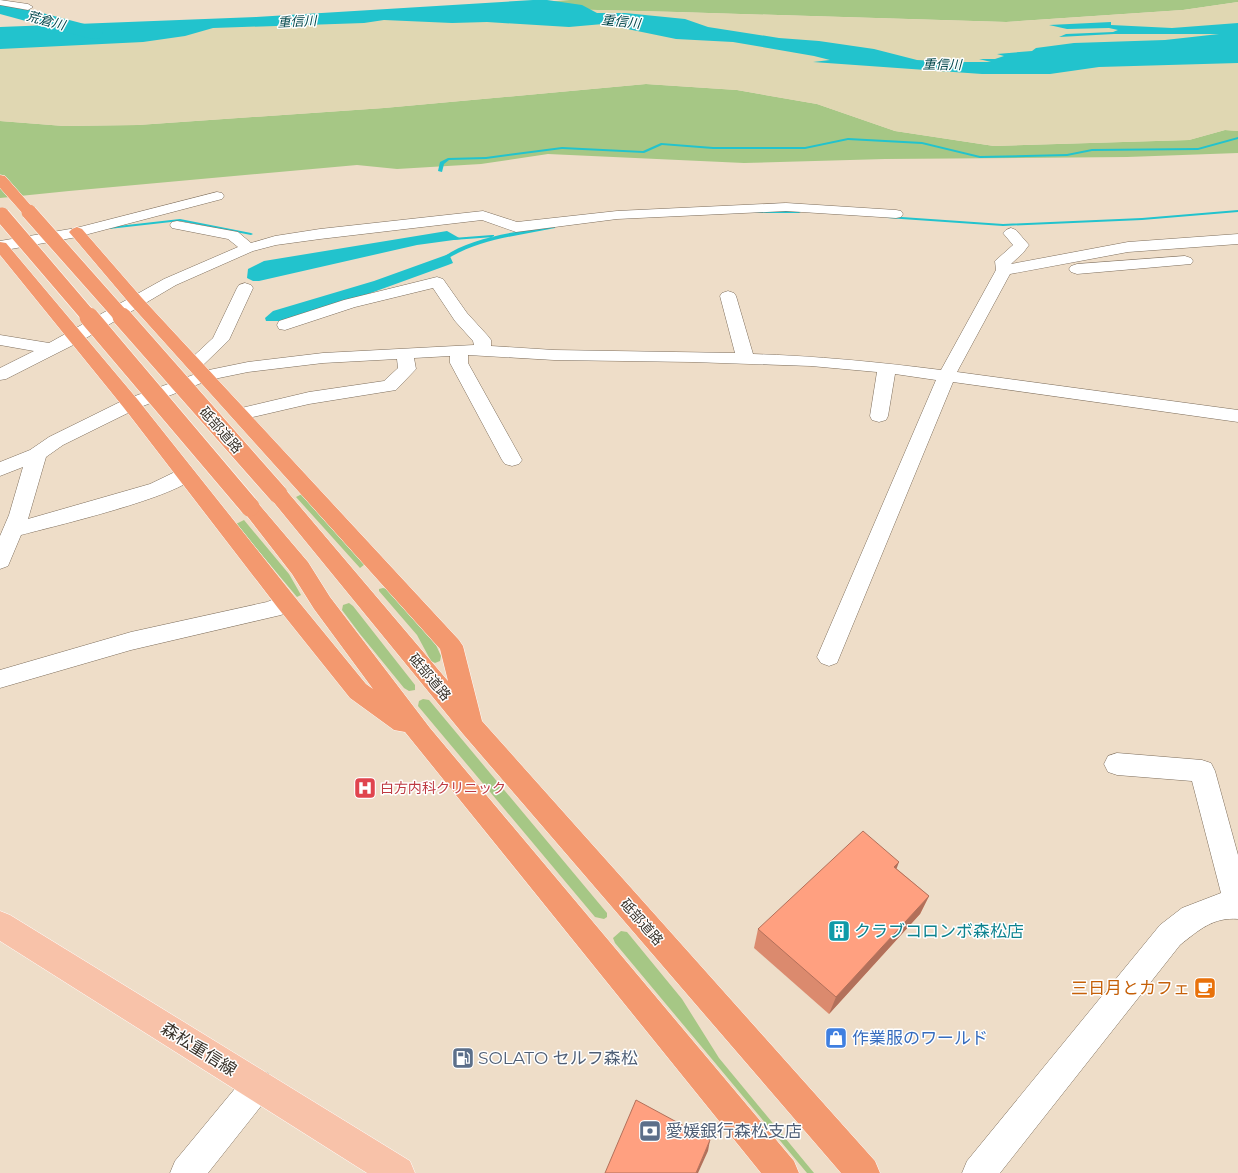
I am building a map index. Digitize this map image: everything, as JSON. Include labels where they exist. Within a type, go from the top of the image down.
[{"type":"highway","name":"砥部道路","points":[[0,179],[278,494],[472,727],[863,1173]]},
{"type":"highway","name":"砥部道路","points":[[0,212],[300,568],[322,604],[421,735],[782,1173]]},
{"type":"highway","points":[[77,232],[136,301],[451,646],[472,727]]},
{"type":"highway","points":[[0,246],[131,404],[286,602],[358,691],[421,735]]},
{"type":"main road","name":"森松重信線","points":[[0,925],[258,1085],[379,1168]]},
{"type":"street","points":[[0,2],[28,7]]},
{"type":"street","points":[[0,246],[77,232],[217,196]]},
{"type":"street","points":[[485,231],[617,215],[786,208],[896,214]]},
{"type":"street","points":[[0,375],[75,337],[170,282],[248,248],[261,244],[320,234],[483,215],[516,227]]},
{"type":"street","points":[[177,225],[233,235],[248,248]]},
{"type":"street","points":[[829,657],[946,377],[1002,275],[1003,261],[1018,250],[1021,245],[1011,233]]},
{"type":"street","points":[[1002,275],[1128,247],[1238,239]]},
{"type":"street","points":[[1002,275],[1185,261]]},
{"type":"street","points":[[285,325],[350,302],[437,282],[460,317],[482,340],[483,351]]},
{"type":"street","points":[[199,370],[220,340],[245,288]]},
{"type":"street","points":[[728,296],[745,358]]},
{"type":"street","points":[[0,340],[50,349]]},
{"type":"street","points":[[459,351],[459,363],[512,460]]},
{"type":"street","points":[[0,470],[37,454],[56,441],[92,422],[199,370],[405,353],[483,351],[554,355],[745,358],[811,361],[887,368],[1238,416]]},
{"type":"street","points":[[240,414],[309,398],[390,386],[407,369],[405,353]]},
{"type":"street","points":[[879,416],[887,368]]},
{"type":"street","points":[[0,562],[13,530],[37,454]]},
{"type":"street","points":[[13,530],[129,498],[156,489],[186,475]]},
{"type":"street","points":[[0,679],[132,642],[273,610],[286,602]]},
{"type":"street","points":[[980,1173],[1170,935],[1192,918],[1225,905],[1238,906],[1202,771],[1117,764]]},
{"type":"street","points":[[187,1173],[258,1085]]},
{"type":"green space","points":[[570,0],[1238,0],[1238,2],[1183,10],[1006,22],[478,7]]},
{"type":"green space","points":[[646,84],[737,90],[817,104],[895,131],[994,146],[1189,140],[1225,130],[1238,131],[1238,153],[1127,157],[885,159],[744,163],[548,154],[481,164],[397,169],[357,165],[0,198],[0,121],[64,126],[138,125],[384,108]]},
{"type":"green space","points":[[302,494],[365,564],[360,568],[296,497]]},
{"type":"green space","points":[[244,520],[289,574],[301,595],[297,597],[236,524]]},
{"type":"green space","points":[[379,589],[387,589],[436,645],[441,656],[440,661],[435,663],[431,661],[417,635],[379,591]]},
{"type":"green space","points":[[349,603],[353,606],[415,685],[415,690],[409,691],[404,688],[360,634],[342,610],[343,605]]},
{"type":"green space","points":[[423,699],[429,700],[607,913],[607,917],[604,919],[595,917],[418,706],[419,701]]},
{"type":"green space","points":[[621,931],[627,932],[682,999],[719,1058],[814,1173],[807,1173],[615,943],[613,938]]},
{"type":"sand","points":[[1238,2],[1238,131],[1225,130],[1189,140],[994,146],[895,131],[817,104],[737,90],[646,84],[384,108],[138,125],[64,126],[0,121],[0,30],[478,7],[1006,22],[1183,10]]},
{"type":"water","name":"重信川","points":[[547,0],[582,5],[597,13],[625,13],[685,19],[708,27],[779,38],[819,41],[874,49],[917,60],[953,62],[991,62],[979,59],[995,59],[1004,56],[997,54],[1032,51],[1036,48],[1074,43],[1165,40],[1219,34],[1114,34],[1059,37],[1066,34],[1113,32],[1118,30],[1109,28],[1067,29],[1049,25],[1111,22],[1111,25],[1172,28],[1238,23],[1238,63],[1099,67],[1050,74],[982,74],[813,62],[830,60],[733,42],[676,39],[603,24],[569,27],[487,22],[452,23],[384,20],[364,23],[213,28],[185,36],[143,42],[0,49],[0,27],[256,17]]},
{"type":"water","points":[[447,231],[461,239],[417,245],[259,281],[253,281],[247,278],[248,269],[264,261]]},
{"type":"water","points":[[449,254],[453,263],[448,265],[368,294],[280,321],[266,321],[265,318],[273,311],[374,281]]},
{"type":"building","name":"クラブコロンボ森松店","points":[[863,831],[899,862],[894,867],[929,896],[836,997],[758,929]]},
{"type":"building","name":"愛媛銀行森松支店","points":[[636,1100],[710,1140],[696,1173],[605,1173]]},
{"type":"waterway","name":"荒倉川","points":[[0,8],[92,33]]},
{"type":"waterway","points":[[440,171],[442,163],[448,159],[486,158],[562,148],[644,152],[661,144],[713,148],[805,148],[848,139],[922,143],[980,157],[1067,155],[1092,150],[1198,149],[1238,138]]},
{"type":"waterway","points":[[887,217],[1003,225],[1142,219],[1238,211]]},
{"type":"waterway","points":[[757,212],[799,212]]},
{"type":"waterway","points":[[109,228],[180,220],[251,234]]},
{"type":"waterway","points":[[442,260],[465,247],[480,242],[553,227]]},
{"type":"waterway","points":[[453,239],[492,236]]},
{"type":"place","name":"白方内科クリニック","points":[[365,788]]},
{"type":"place","name":"クラブコロンボ森松店","points":[[839,931]]},
{"type":"place","name":"三日月とカフェ","points":[[1205,988]]},
{"type":"place","name":"作業服のワールド","points":[[836,1038]]},
{"type":"place","name":"SOLATO セルフ森松","points":[[463,1058]]},
{"type":"place","name":"愛媛銀行森松支店","points":[[650,1131]]}]
